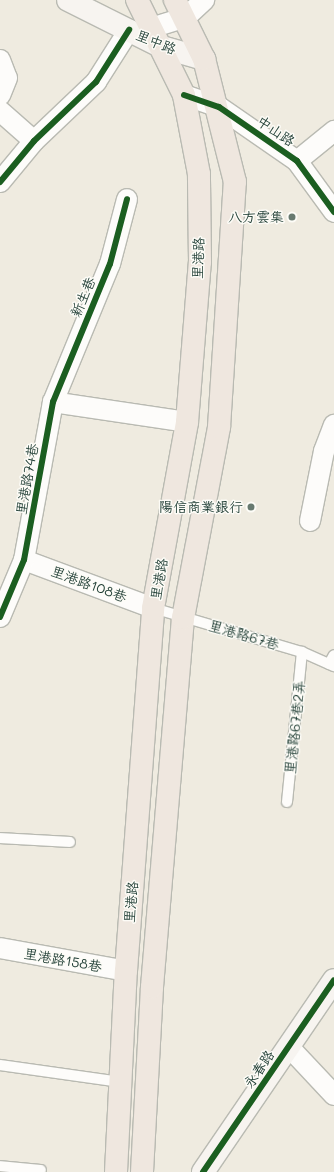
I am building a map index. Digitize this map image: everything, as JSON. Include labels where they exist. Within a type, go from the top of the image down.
[{"type":"main road","name":"里港路","points":[[116,1172],[126,971],[153,608],[187,422],[200,254],[199,174],[184,95],[154,27],[137,0]]},
{"type":"main road","name":"里港路","points":[[142,1172],[152,987],[183,618],[219,427],[232,263],[235,182],[219,107],[204,59],[181,9]]},
{"type":"street","name":"里中路","points":[[68,0],[162,47],[204,59]]},
{"type":"street","points":[[154,27],[181,9],[204,0]]},
{"type":"street","points":[[0,182],[34,141],[96,82],[128,30]]},
{"type":"street","points":[[0,60],[7,78],[0,95]]},
{"type":"street","name":"中山路","points":[[184,95],[219,107],[297,160],[334,212]]},
{"type":"street","points":[[0,111],[34,141]]},
{"type":"street","points":[[297,160],[334,131]]},
{"type":"street","name":"新生巷","points":[[53,402],[110,264],[127,199]]},
{"type":"street","points":[[53,402],[187,422]]},
{"type":"street","name":"里港路74巷","points":[[0,617],[7,578],[24,560],[53,402]]},
{"type":"street","points":[[310,521],[324,451],[334,426]]},
{"type":"street","name":"里港路108巷","points":[[24,560],[153,608]]},
{"type":"street","name":"里港路158巷","points":[[0,948],[126,971]]},
{"type":"street","name":"永春路","points":[[203,1172],[334,980]]},
{"type":"street","points":[[289,1047],[334,1095]]},
{"type":"lane","name":"里港路67巷","points":[[153,608],[302,652],[332,665]]},
{"type":"lane","name":"里港路67巷2弄","points":[[288,802],[302,652]]},
{"type":"lane","points":[[332,665],[334,655]]},
{"type":"lane","points":[[0,838],[70,842]]},
{"type":"lane","points":[[0,1065],[121,1082]]},
{"type":"lane","points":[[0,1166],[42,1170]]},
{"type":"cycle path","points":[[0,182],[34,141],[96,82],[129,30]]},
{"type":"cycle path","points":[[184,95],[219,107],[297,161],[334,212]]},
{"type":"cycle path","points":[[0,617],[24,560],[53,402],[110,264],[127,199]]},
{"type":"cycle path","points":[[203,1172],[334,980]]},
{"type":"place","name":"八方雲集","points":[[292,217]]},
{"type":"place","name":"陽信商業銀行","points":[[251,507]]}]
